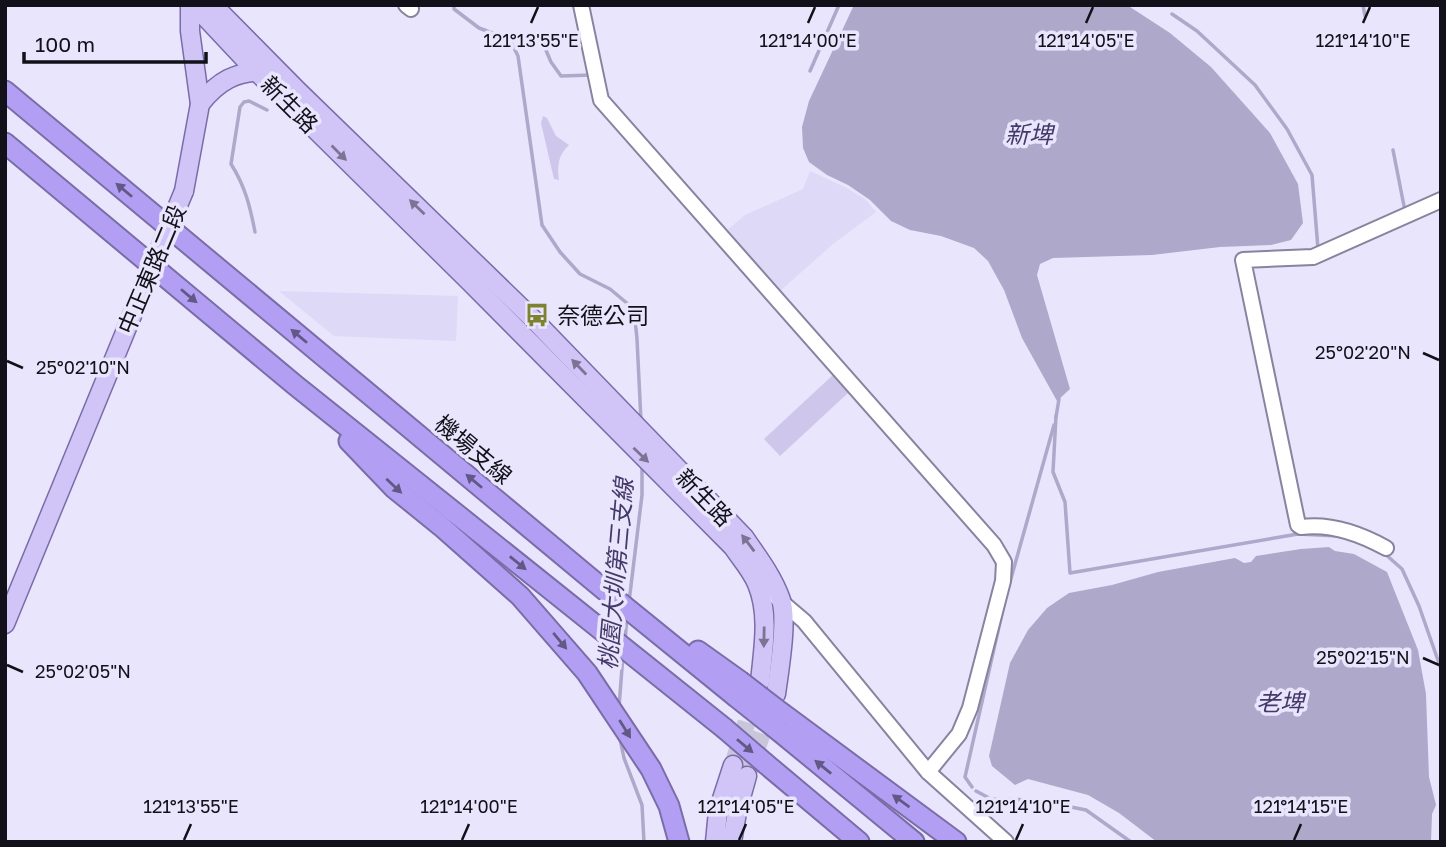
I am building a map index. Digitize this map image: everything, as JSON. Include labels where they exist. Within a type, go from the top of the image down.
[{"type":"highway","name":"機場支線","points":[[5,92],[602,584],[653,624],[745,686]]},
{"type":"highway","points":[[5,143],[295,385],[649,667],[859,842]]},
{"type":"highway","points":[[295,385],[394,488],[520,596],[587,673],[652,769],[669,806],[679,842]]},
{"type":"highway","points":[[745,686],[781,723],[914,842]]},
{"type":"highway","points":[[781,723],[956,842]]},
{"type":"main road","points":[[181,5],[190,31]]},
{"type":"main road","points":[[190,31],[192,5]]},
{"type":"main road","points":[[192,5],[256,71]]},
{"type":"main road","points":[[213,5],[276,70]]},
{"type":"main road","name":"中正東路二段","points":[[5,624],[184,191],[200,104],[190,31]]},
{"type":"main road","name":"新生路","points":[[256,71],[276,70],[535,321],[620,423]]},
{"type":"main road","points":[[200,104],[214,86],[240,74],[256,71]]},
{"type":"main road","name":"新生路","points":[[256,71],[469,281],[670,472],[744,537],[764,566],[782,602],[782,650],[776,694]]},
{"type":"main road","name":"新生路","points":[[670,472],[733,547],[756,582],[764,606],[764,641],[745,686]]},
{"type":"main road","points":[[715,842],[718,811],[740,771],[732,842]]},
{"type":"street","points":[[581,5],[601,100],[993,545],[1004,562],[1003,581],[970,708],[959,734],[928,772]]},
{"type":"street","points":[[1386,548],[1354,533],[1327,527],[1298,525],[1243,260],[1313,257],[1441,200]]},
{"type":"street","points":[[756,582],[804,621],[928,772],[1006,842]]},
{"type":"shaded area","points":[[543,116],[547,118],[556,136],[569,145],[559,161],[559,180],[554,179],[541,123]]},
{"type":"shaded area","points":[[810,171],[865,199],[876,212],[833,244],[779,292],[725,232],[745,215],[803,189]]},
{"type":"shaded area","points":[[279,291],[458,296],[456,341],[334,336]]},
{"type":"shaded area","points":[[834,374],[849,392],[780,456],[764,439]]},
{"type":"water","name":"新埤","points":[[854,5],[1127,5],[1170,33],[1211,67],[1270,133],[1298,184],[1303,223],[1291,240],[1271,245],[1220,247],[1152,255],[1053,258],[1040,264],[1037,275],[1070,389],[1057,401],[1022,338],[1004,290],[988,261],[974,248],[941,236],[910,230],[891,221],[870,200],[809,162],[803,148],[802,127],[809,101]]},
{"type":"water","name":"老埤","points":[[1329,547],[1335,551],[1354,554],[1387,572],[1418,650],[1426,694],[1429,777],[1436,805],[1432,814],[1431,842],[1157,842],[1119,813],[1088,795],[1028,779],[1015,785],[992,766],[989,756],[1010,663],[1028,630],[1047,608],[1069,593],[1158,572],[1235,558],[1244,563],[1251,562],[1256,556]]},
{"type":"waterway","name":"桃園大圳第三支線","points":[[454,5],[454,9],[479,28],[510,40],[518,56],[542,225],[560,252],[580,274],[610,289],[634,309],[641,421]]},
{"type":"waterway","points":[[810,71],[839,5]]},
{"type":"waterway","points":[[1363,5],[1365,16]]},
{"type":"waterway","points":[[1172,14],[1197,31],[1255,85],[1287,129],[1312,175],[1318,249]]},
{"type":"waterway","points":[[539,34],[551,62],[561,76],[591,75]]},
{"type":"waterway","points":[[255,232],[246,196],[231,164],[240,107],[249,101],[267,110]]},
{"type":"waterway","points":[[1393,150],[1404,206]]},
{"type":"waterway","points":[[1056,417],[1059,399]]},
{"type":"waterway","points":[[1056,416],[1053,472],[1065,502],[1070,573],[1298,534],[1338,536]]},
{"type":"waterway","points":[[1010,582],[1054,425]]},
{"type":"waterway","name":"桃園大圳第三支線","points":[[629,602],[642,495],[642,464]]},
{"type":"waterway","points":[[1384,553],[1402,569],[1419,606],[1441,669]]},
{"type":"waterway","points":[[972,787],[965,777],[1005,600]]},
{"type":"waterway","name":"桃園大圳第三支線","points":[[625,641],[627,617]]},
{"type":"waterway","name":"桃園大圳第三支線","points":[[619,707],[623,655]]},
{"type":"waterway","name":"桃園大圳第三支線","points":[[620,739],[624,758],[642,805],[644,842]]},
{"type":"waterway","points":[[976,791],[991,799],[1034,800]]},
{"type":"waterway","points":[[1071,807],[1086,810],[1131,842]]},
{"type":"tunnel","points":[[733,765],[755,696]]},
{"type":"tunnel","points":[[747,776],[770,710]]},
{"type":"place","name":"奈德公司","points":[[537,315]]}]
